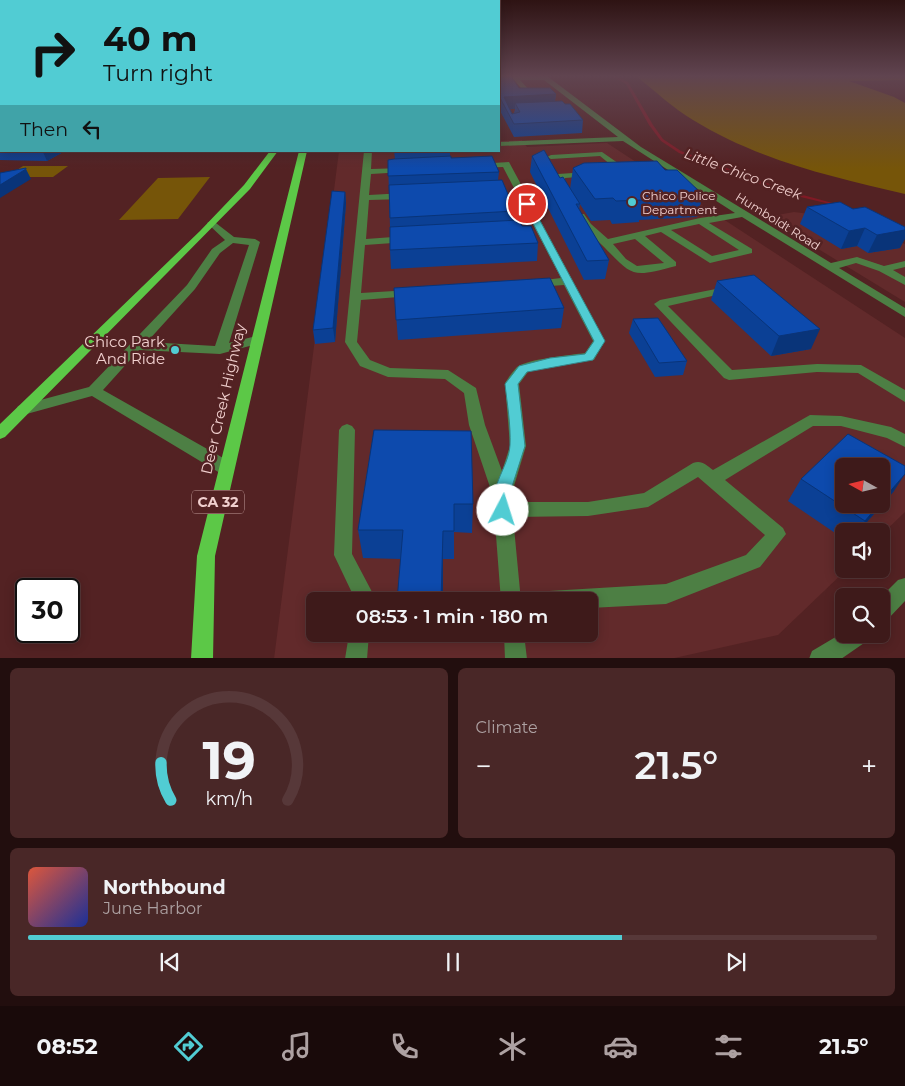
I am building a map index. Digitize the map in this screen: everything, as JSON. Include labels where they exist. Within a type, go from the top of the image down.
[{"type":"main road","points":[[0,433],[212,224],[247,187],[273,152]]},
{"type":"main road","name":"Deer Creek Highway","points":[[202,658],[206,556],[256,340],[303,152]]},
{"type":"street","name":"Humboldt Road","points":[[577,107],[743,214],[905,313]]},
{"type":"street","points":[[500,144],[625,139]]},
{"type":"street","points":[[541,142],[556,166],[560,182],[587,226],[606,243],[629,269],[640,271],[672,264],[636,235]]},
{"type":"street","points":[[368,152],[351,342],[365,364],[388,372],[448,375],[472,391],[477,425],[502,503],[510,592]]},
{"type":"street","points":[[602,154],[625,172],[602,173],[556,166],[602,154]]},
{"type":"street","points":[[467,166],[503,161],[515,191],[537,232],[568,281],[599,341],[589,357],[550,362],[523,369],[512,384],[518,446],[502,503]]},
{"type":"street","points":[[367,172],[417,169]]},
{"type":"street","points":[[365,198],[413,196]]},
{"type":"street","points":[[606,243],[700,221],[743,214]]},
{"type":"street","points":[[663,229],[710,260],[748,252],[700,221]]},
{"type":"street","points":[[212,224],[230,240],[255,242],[220,350]]},
{"type":"street","points":[[360,242],[418,239]]},
{"type":"street","points":[[23,410],[94,391],[192,287],[216,251],[230,240]]},
{"type":"street","points":[[829,267],[857,260],[882,269],[905,282]]},
{"type":"street","points":[[882,269],[905,264]]},
{"type":"street","points":[[520,285],[568,281]]},
{"type":"street","points":[[726,290],[660,304],[729,375],[817,368],[861,369],[905,397]]},
{"type":"street","points":[[355,297],[423,292]]},
{"type":"street","points":[[136,346],[220,350],[256,340]]},
{"type":"street","points":[[94,391],[226,468]]},
{"type":"street","points":[[712,479],[810,420],[841,421],[891,433],[905,441]]},
{"type":"street","points":[[347,430],[342,555],[361,592]]},
{"type":"street","points":[[502,503],[588,509],[648,500],[699,468],[777,534],[754,561],[666,594],[598,598]]},
{"type":"street","points":[[890,603],[905,587]]},
{"type":"street","points":[[356,658],[358,642]]},
{"type":"street","points":[[515,642],[516,658]]},
{"type":"street","points":[[820,658],[845,643]]},
{"type":"shaded area","points":[[674,107],[905,107],[905,194],[823,174],[769,157],[718,134]]},
{"type":"shaded area","points":[[522,140],[527,147],[607,143],[905,338],[905,512],[890,526],[890,523],[835,523],[835,578],[838,578],[778,635],[674,658],[274,658],[339,152],[500,152],[500,141]]},
{"type":"shaded area","points":[[23,166],[68,166],[53,177],[6,177]]},
{"type":"shaded area","points":[[210,177],[178,219],[119,220],[158,178]]},
{"type":"shaded area","points":[[794,212],[842,218],[905,244],[905,302],[766,217]]},
{"type":"building","points":[[505,107],[509,107],[512,114],[520,112],[517,107],[572,107],[583,120],[514,124]]},
{"type":"building","points":[[544,150],[560,178],[563,177],[580,204],[576,204],[609,260],[587,261],[532,156]]},
{"type":"building","points":[[451,156],[451,158],[492,156],[499,172],[388,176],[388,160]]},
{"type":"building","points":[[657,161],[665,170],[677,170],[703,195],[616,201],[613,198],[595,199],[573,168],[584,163]]},
{"type":"building","points":[[26,169],[0,185],[0,173]]},
{"type":"building","points":[[502,180],[515,211],[390,218],[389,185]]},
{"type":"building","points":[[332,191],[345,192],[333,328],[313,330]]},
{"type":"building","points":[[840,202],[853,209],[865,207],[905,227],[905,230],[877,235],[865,228],[849,231],[807,207]]},
{"type":"building","points":[[519,220],[522,226],[531,226],[538,243],[390,250],[390,227]]},
{"type":"building","points":[[754,275],[820,329],[779,336],[717,281]]},
{"type":"building","points":[[550,278],[564,308],[396,320],[394,288]]},
{"type":"building","points":[[658,318],[687,361],[659,363],[633,319]]},
{"type":"building","points":[[374,430],[471,431],[473,504],[454,504],[454,531],[443,531],[441,592],[398,592],[403,530],[358,530]]},
{"type":"building","points":[[848,434],[905,466],[905,474],[890,492],[890,458],[835,458],[835,501],[801,479]]},
{"type":"building","points":[[853,513],[872,513],[865,521]]},
{"type":"waterway","name":"Little Chico Creek","points":[[641,107],[662,140],[680,152],[786,192],[838,205]]},
{"type":"place","name":"Chico Police Department","points":[[632,202]]},
{"type":"place","name":"Chico Park And Ride","points":[[175,350]]},
{"type":"route","points":[[503,510],[502,496],[518,446],[512,384],[523,369],[550,362],[589,357],[599,341],[527,204]]}]
